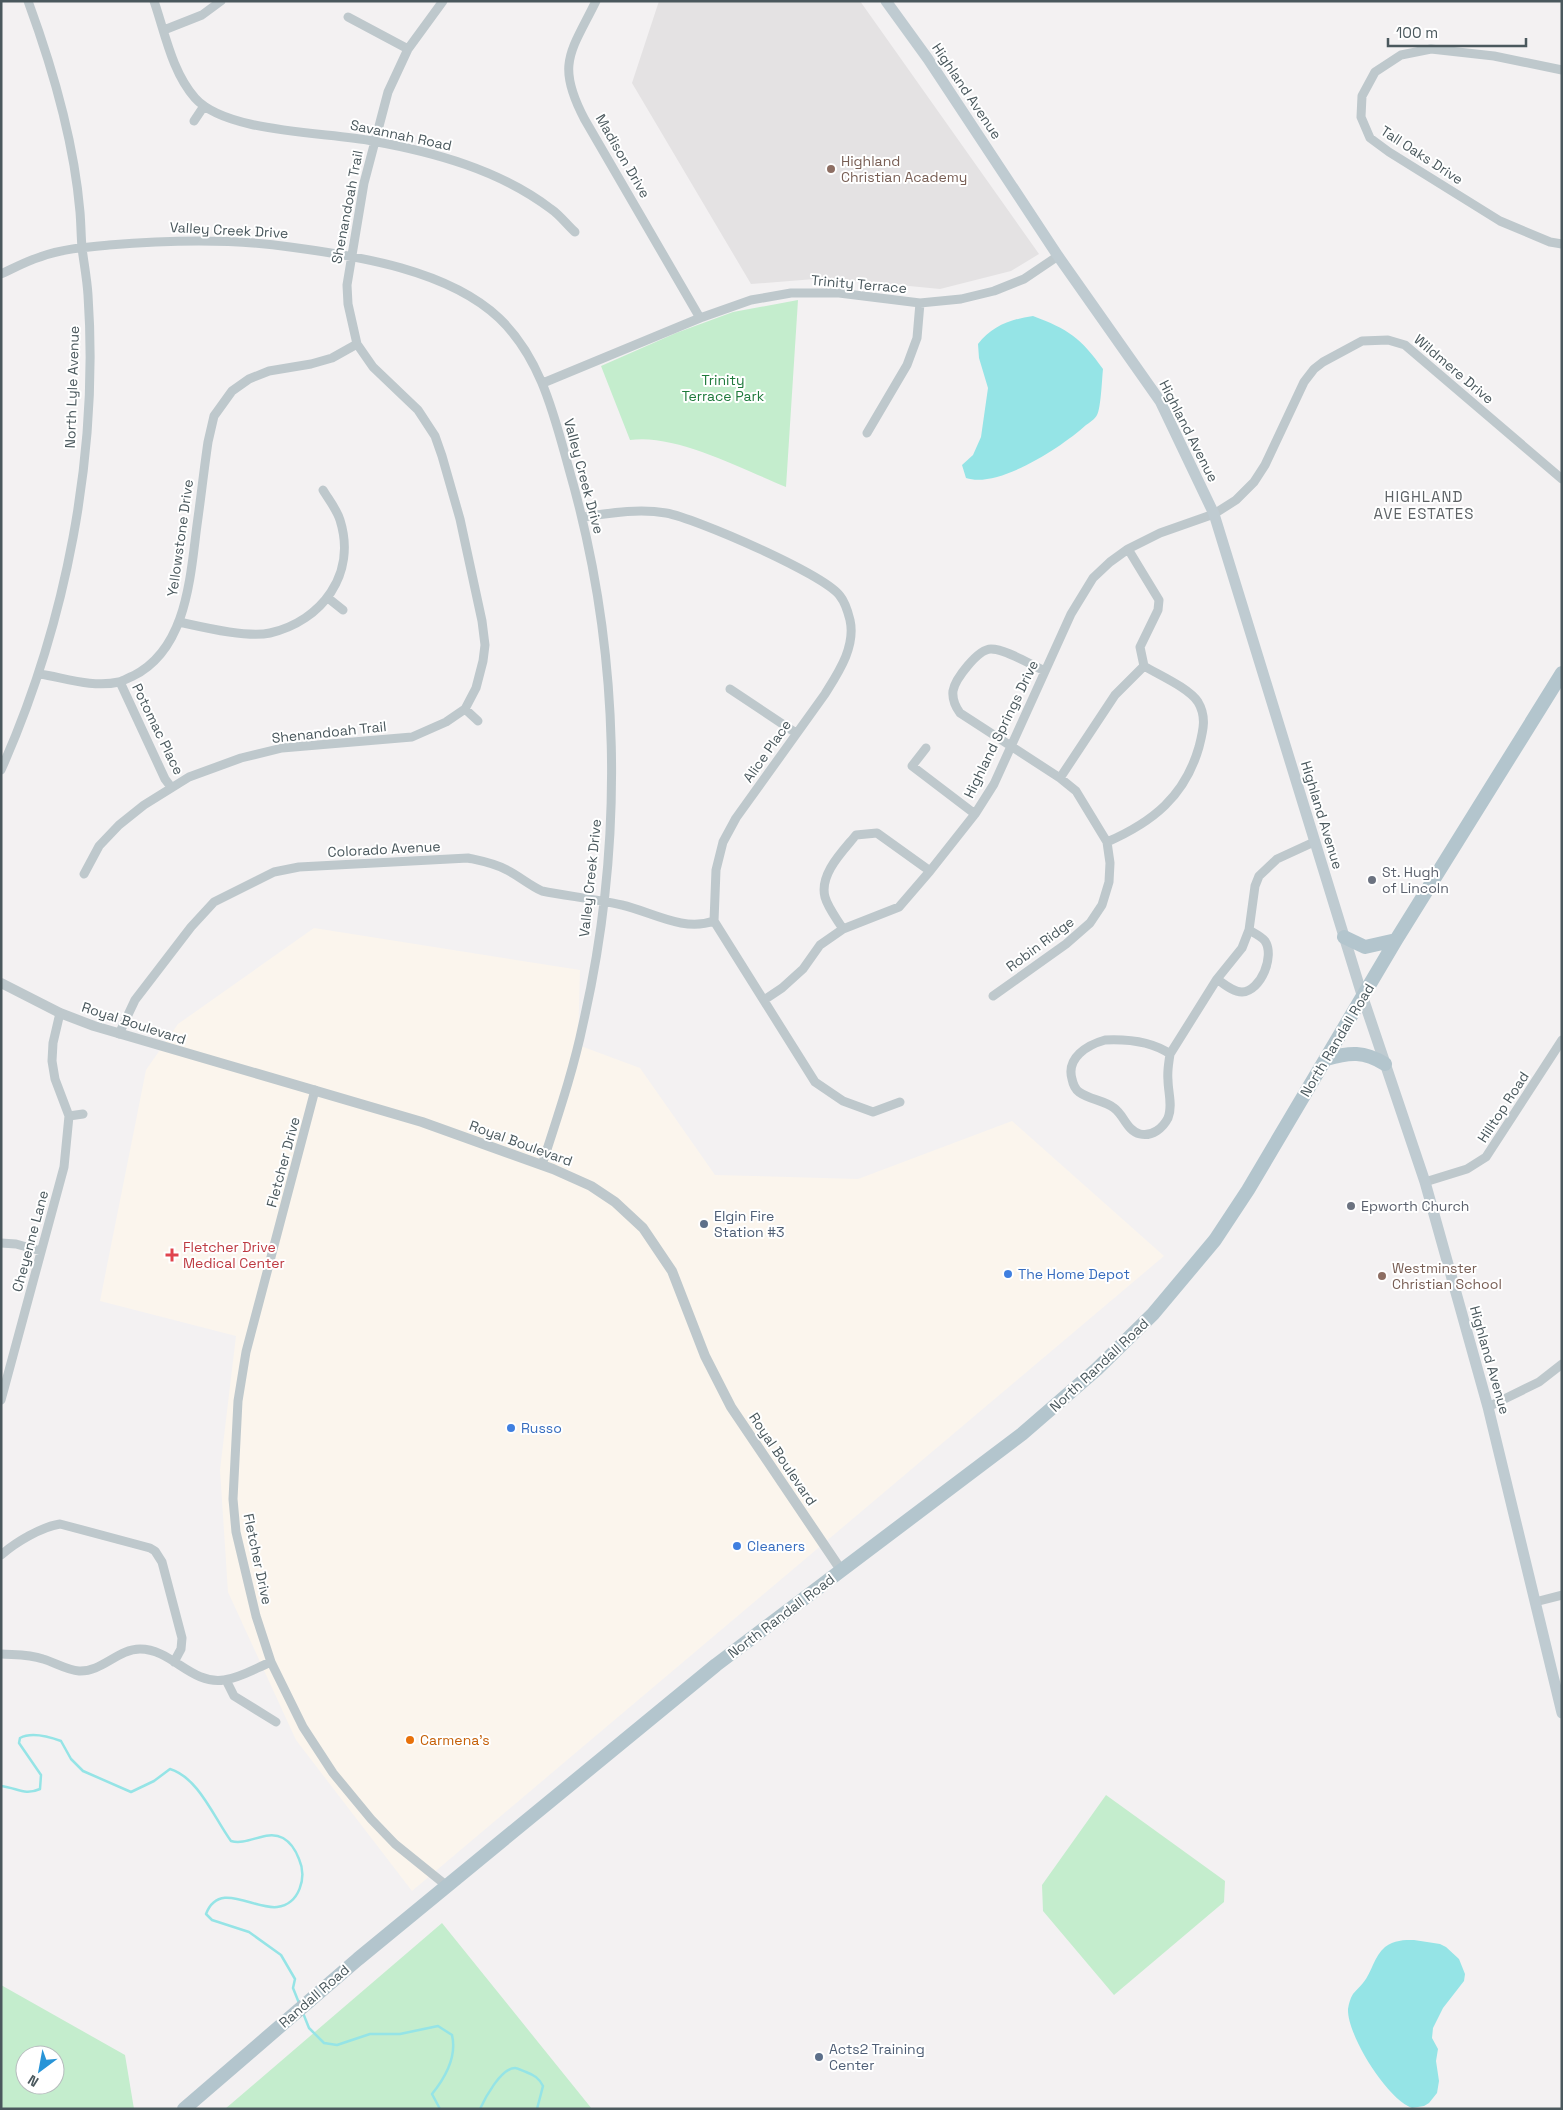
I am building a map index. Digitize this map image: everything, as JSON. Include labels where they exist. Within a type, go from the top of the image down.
[{"type":"main road","name":"Highland Avenue","points":[[886,1],[928,59],[1058,256],[1160,400],[1214,514],[1363,998],[1425,1182],[1488,1407],[1562,1713]]},
{"type":"main road","name":"North Randall Road","points":[[447,1886],[716,1665],[1022,1434],[1097,1369],[1153,1314],[1215,1240],[1248,1190],[1396,940],[1562,673]]},
{"type":"main road","points":[[1344,937],[1365,947],[1396,940]]},
{"type":"main road","points":[[1326,1059],[1345,1054],[1371,1056],[1385,1064]]},
{"type":"main road","name":"Randall Road","points":[[184,2109],[358,1959],[447,1886]]},
{"type":"street","name":"North Lyle Avenue","points":[[1,770],[40,674],[58,608],[80,485],[87,420],[89,362],[88,295],[80,212],[70,152],[49,60],[28,1]]},
{"type":"street","name":"Savannah Road","points":[[154,1],[181,77],[195,99],[223,117],[252,125],[374,141],[458,162],[506,181],[552,210],[575,232]]},
{"type":"street","points":[[164,30],[202,15],[221,1]]},
{"type":"street","name":"Shenandoah Trail","points":[[84,874],[99,846],[120,825],[144,805],[188,777],[215,766],[282,748],[412,737],[446,722],[465,709],[472,699],[481,675],[484,645],[468,556],[444,463],[435,436],[418,410],[373,367],[357,344],[348,304],[347,284],[364,183],[388,92],[408,49],[442,1]]},
{"type":"street","name":"Madison Drive","points":[[596,1],[570,51],[569,72],[571,88],[585,120],[700,318]]},
{"type":"street","points":[[348,18],[408,49]]},
{"type":"street","name":"Tall Oaks Drive","points":[[1562,70],[1494,56],[1431,49],[1401,55],[1375,72],[1362,96],[1361,117],[1370,138],[1389,152],[1500,221],[1550,242],[1562,244]]},
{"type":"street","points":[[194,121],[204,106]]},
{"type":"street","name":"Valley Creek Drive","points":[[1,274],[41,256],[82,248],[167,240],[264,243],[351,256],[451,285],[476,300],[499,318],[520,341],[543,383],[583,517],[597,592],[608,672],[612,733],[610,829],[603,902],[584,1024],[569,1082],[542,1164]]},
{"type":"street","name":"Trinity Terrace","points":[[543,383],[700,318],[751,300],[790,293],[839,293],[920,303],[962,299],[994,291],[1024,279],[1058,256]]},
{"type":"street","points":[[867,433],[907,365],[917,338],[920,303]]},
{"type":"street","name":"Wildmere Drive","points":[[1214,514],[1231,505],[1260,473],[1304,382],[1314,369],[1347,348],[1368,340],[1388,340],[1408,347],[1562,479]]},
{"type":"street","name":"Yellowstone Drive","points":[[40,674],[100,684],[120,682],[141,672],[160,655],[171,640],[186,600],[208,442],[214,416],[232,391],[249,379],[268,371],[311,364],[332,358],[357,344]]},
{"type":"street","points":[[179,622],[253,634],[269,634],[295,624],[319,608],[336,585],[344,554],[340,520],[323,490]]},
{"type":"street","name":"Alice Place","points":[[583,517],[644,510],[685,517],[789,563],[840,595],[850,622],[850,643],[837,673],[825,694],[736,818],[723,842],[716,870],[714,922]]},
{"type":"street","name":"Highland Springs Drive","points":[[764,1000],[782,988],[802,969],[820,945],[842,929],[899,906],[930,871],[975,814],[994,784],[1080,596],[1094,578],[1128,549],[1160,533],[1214,514]]},
{"type":"street","points":[[1107,842],[1128,833],[1145,822],[1165,806],[1179,791],[1188,778],[1204,729],[1203,715],[1197,701],[1187,692],[1144,666],[1140,647],[1158,610],[1159,600],[1128,549]]},
{"type":"street","points":[[328,598],[343,610]]},
{"type":"street","name":"Robin Ridge","points":[[993,996],[1066,944],[1090,923],[1102,905],[1109,882],[1110,862],[1107,842],[1076,791],[1060,778],[960,713],[954,704],[954,686],[976,655],[990,649],[1000,650],[1045,671]]},
{"type":"street","points":[[1060,778],[1115,694],[1144,666]]},
{"type":"street","name":"Potomac Place","points":[[120,682],[165,779],[171,787]]},
{"type":"street","points":[[730,689],[796,733]]},
{"type":"street","points":[[465,709],[478,720]]},
{"type":"street","points":[[926,748],[912,766],[975,814]]},
{"type":"street","points":[[842,929],[825,897],[825,884],[828,873],[856,835],[876,833],[930,871]]},
{"type":"street","points":[[1170,1054],[1158,1047],[1141,1042],[1105,1040],[1086,1048],[1074,1060],[1071,1077],[1075,1088],[1079,1092],[1106,1102],[1119,1112],[1135,1132],[1148,1135],[1162,1126],[1170,1111],[1168,1082],[1170,1054],[1217,979],[1238,954],[1249,930],[1255,886],[1259,876],[1277,859],[1314,842]]},
{"type":"street","name":"Colorado Avenue","points":[[119,1034],[135,1000],[191,927],[214,902],[274,872],[299,867],[468,858],[489,862],[508,870],[532,886],[542,890],[641,910],[682,924],[702,926],[714,922]]},
{"type":"street","points":[[714,922],[815,1082],[843,1101],[873,1112],[900,1102]]},
{"type":"street","points":[[1217,979],[1234,990],[1241,992],[1250,990],[1261,978],[1268,964],[1270,953],[1266,942],[1249,930]]},
{"type":"street","name":"Royal Boulevard","points":[[1,983],[60,1013],[119,1034],[422,1122],[542,1164],[575,1178],[603,1194],[630,1215],[651,1238],[672,1272],[705,1356],[731,1407],[841,1570]]},
{"type":"street","name":"Cheyenne Lane","points":[[1,1400],[64,1166],[70,1116],[55,1079],[52,1061],[53,1043],[60,1013]]},
{"type":"street","name":"Hilltop Road","points":[[1425,1182],[1467,1170],[1486,1157],[1562,1040]]},
{"type":"street","name":"Fletcher Drive","points":[[316,1090],[246,1352],[238,1400],[233,1499],[236,1532],[256,1616],[271,1662],[303,1728],[357,1803],[395,1844],[447,1886]]},
{"type":"street","points":[[70,1116],[83,1114]]},
{"type":"street","points":[[1,1243],[16,1244],[41,1251]]},
{"type":"street","points":[[1488,1407],[1539,1382],[1562,1364]]},
{"type":"street","points":[[1,1555],[25,1539],[49,1527],[60,1524],[150,1548],[155,1551],[162,1562],[182,1638],[181,1649],[174,1662]]},
{"type":"street","points":[[1535,1602],[1562,1595]]},
{"type":"street","points":[[1,1654],[35,1656],[79,1671],[95,1668],[128,1652],[140,1649],[156,1653],[197,1676],[207,1679],[226,1680],[271,1662]]},
{"type":"street","points":[[226,1680],[234,1696],[276,1722]]},
{"type":"shaded area","name":"Highland Christian Academy","points":[[659,1],[860,1],[1039,254],[1011,271],[940,289],[827,278],[751,284],[632,83]]},
{"type":"shaded area","points":[[314,928],[580,970],[578,1045],[640,1068],[715,1175],[858,1179],[1012,1121],[1164,1256],[412,1891],[296,1740],[228,1592],[220,1470],[236,1336],[100,1301],[146,1070],[178,1024]]},
{"type":"green space","name":"Trinity Terrace Park","points":[[798,300],[786,487],[688,447],[648,439],[630,440],[601,366],[676,333],[733,312]]},
{"type":"green space","points":[[1106,1795],[1225,1881],[1224,1902],[1114,1995],[1043,1911],[1042,1885]]},
{"type":"green space","points":[[442,1923],[592,2109],[225,2109]]},
{"type":"green space","points":[[1,1985],[125,2055],[134,2109],[1,2109]]},
{"type":"water","points":[[1033,316],[1056,325],[1073,336],[1088,349],[1103,369],[1097,415],[1062,444],[1029,464],[995,477],[979,480],[966,478],[962,465],[973,455],[981,437],[988,388],[979,358],[978,344],[989,332],[1002,324]]},
{"type":"water","points":[[1414,1940],[1440,1944],[1446,1947],[1459,1959],[1465,1974],[1464,1981],[1443,2008],[1433,2028],[1432,2038],[1438,2049],[1436,2061],[1439,2081],[1437,2093],[1424,2106],[1412,2108],[1391,2092],[1370,2065],[1354,2034],[1349,2020],[1348,2009],[1353,1994],[1366,1979],[1381,1951],[1395,1942]]},
{"type":"waterway","points":[[1,1786],[25,1792],[40,1789],[41,1775],[19,1743],[20,1738],[24,1736],[46,1737],[61,1741],[71,1759],[83,1771],[131,1792],[154,1781],[170,1769],[180,1774],[198,1790],[231,1841],[244,1841],[270,1835],[286,1840],[298,1856],[302,1874],[300,1889],[291,1901],[285,1905],[268,1907],[238,1899],[219,1899],[212,1904],[206,1914],[212,1920],[249,1932],[281,1955],[295,1979],[293,1988],[299,2003]]},
{"type":"waterway","points":[[303,2013],[309,2028],[324,2043],[337,2045],[370,2034],[400,2034],[438,2026],[452,2035],[453,2051],[449,2066],[432,2094],[440,2109]]},
{"type":"waterway","points":[[480,2109],[499,2078],[510,2069],[515,2068],[534,2076],[543,2086],[537,2109]]},
{"type":"place","name":"Highland Christian Academy","points":[[831,169]]},
{"type":"place","name":"St. Hugh of Lincoln","points":[[1372,880]]},
{"type":"place","name":"Epworth Church","points":[[1351,1206]]},
{"type":"place","name":"Elgin Fire Station #3","points":[[704,1224]]},
{"type":"place","name":"Fletcher Drive Medical Center","points":[[172,1255]]},
{"type":"place","name":"The Home Depot","points":[[1008,1274]]},
{"type":"place","name":"Westminster Christian School","points":[[1382,1276]]},
{"type":"place","name":"Russo","points":[[511,1428]]},
{"type":"place","name":"Cleaners","points":[[737,1546]]},
{"type":"place","name":"Carmena’s","points":[[410,1740]]},
{"type":"place","name":"Acts2 Training Center","points":[[819,2057]]},
{"type":"district","name":"HIGHLAND AVE ESTATES","points":[[1424,504]]}]
